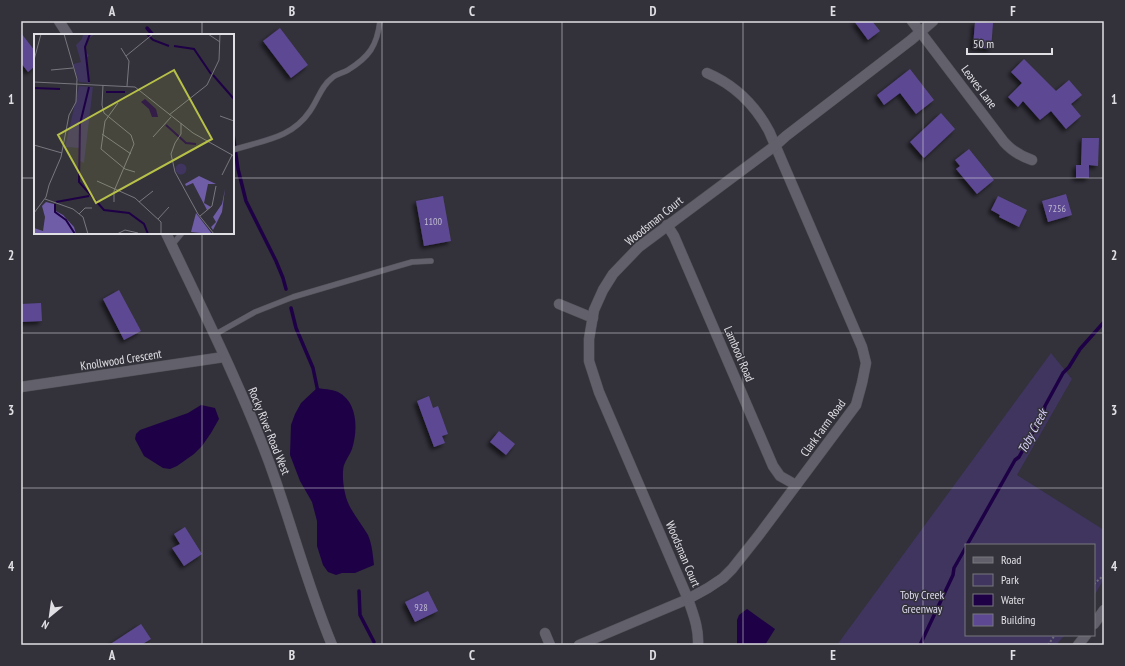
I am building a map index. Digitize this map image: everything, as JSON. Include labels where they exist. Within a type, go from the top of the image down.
[{"type":"street","points":[[59,21],[67,34]]},
{"type":"street","name":"Leaves Lane","points":[[912,21],[1011,149],[1021,156],[1032,160]]},
{"type":"street","name":"Woodsman Court","points":[[698,645],[698,636],[694,617],[688,599],[599,392],[589,361],[589,339],[594,310],[603,290],[613,274],[639,247],[776,145],[933,21]]},
{"type":"street","name":"Clark Farm Road","points":[[579,645],[688,599],[708,588],[732,570],[856,405],[862,384],[866,363],[862,347],[843,306],[776,145],[762,118],[747,99],[733,87],[707,73]]},
{"type":"street","name":"Lambool Road","points":[[667,225],[677,243],[773,466],[780,476],[796,485]]},
{"type":"street","name":"Rocky River Road West","points":[[166,234],[224,357],[269,462],[315,601],[332,645]]},
{"type":"street","points":[[558,304],[593,318]]},
{"type":"street","name":"Knollwood Crescent","points":[[21,387],[224,357]]},
{"type":"street","points":[[1095,623],[1104,610]]},
{"type":"street","points":[[545,633],[550,645]]},
{"type":"street","points":[[1078,645],[1085,636]]},
{"type":"lane","points":[[234,150],[284,135],[305,119],[313,108],[324,85],[332,77],[347,71],[368,55],[379,32],[380,21]]},
{"type":"lane","points":[[172,245],[181,234]]},
{"type":"lane","points":[[214,335],[255,312],[293,297],[398,266],[432,260]]},
{"type":"path","points":[[1095,583],[1104,575]]},
{"type":"path","points":[[1048,645],[1054,636]]},
{"type":"green space","name":"Toby Creek Greenway","points":[[1051,353],[1072,379],[1017,475],[1104,530],[1104,579],[1095,594],[1095,544],[965,544],[965,636],[1064,636],[1056,645],[837,645]]},
{"type":"water","points":[[317,388],[335,391],[345,397],[353,409],[355,417],[354,442],[343,468],[344,486],[349,504],[368,535],[374,565],[355,573],[342,573],[336,575],[328,572],[323,565],[317,546],[317,521],[312,502],[300,481],[290,455],[291,425],[295,414],[301,403]]},
{"type":"water","points":[[201,405],[215,408],[219,419],[202,446],[194,454],[170,469],[163,468],[144,456],[135,439],[136,434],[140,430],[188,413]]},
{"type":"water","points":[[747,609],[775,629],[765,645],[737,645],[737,620],[739,615]]},
{"type":"building","points":[[854,21],[872,21],[880,31],[868,40]]},
{"type":"building","points":[[975,22],[993,23],[991,49],[973,47]]},
{"type":"building","points":[[280,28],[308,65],[291,78],[263,41]]},
{"type":"building","points":[[21,33],[34,50],[34,67],[28,72],[21,63]]},
{"type":"building","points":[[1024,59],[1056,91],[1069,80],[1082,95],[1071,104],[1081,116],[1066,129],[1051,111],[1040,120],[1023,101],[1018,107],[1008,97],[1022,83],[1011,72]]},
{"type":"building","points":[[910,69],[934,100],[916,114],[900,93],[884,105],[877,95]]},
{"type":"building","points":[[941,113],[955,129],[924,158],[910,142]]},
{"type":"building","points":[[1082,138],[1099,138],[1098,166],[1089,165],[1089,178],[1076,178],[1076,165],[1081,165]]},
{"type":"building","points":[[969,149],[994,180],[977,194],[956,169],[960,166],[955,160]]},
{"type":"building","points":[[1066,194],[1072,215],[1048,222],[1042,201]]},
{"type":"building","points":[[443,196],[451,241],[424,246],[416,201]]},
{"type":"building","points":[[998,196],[1027,210],[1019,227],[999,217],[1000,215],[991,210]]},
{"type":"building","points":[[119,290],[141,331],[124,340],[103,299]]},
{"type":"building","points":[[41,303],[42,321],[21,322],[21,304]]},
{"type":"building","points":[[429,396],[433,408],[438,406],[448,434],[442,436],[445,443],[434,447],[417,401]]},
{"type":"building","points":[[499,431],[515,444],[506,455],[490,442]]},
{"type":"building","points":[[185,527],[202,554],[184,566],[172,548],[180,544],[174,534]]},
{"type":"building","points":[[428,591],[438,611],[415,622],[405,602]]},
{"type":"building","points":[[141,624],[151,639],[141,645],[109,645]]},
{"type":"waterway","points":[[147,28],[152,34]]},
{"type":"waterway","points":[[234,141],[238,169],[246,201],[276,261],[286,289]]},
{"type":"waterway","points":[[291,308],[296,328],[313,368],[318,392]]},
{"type":"waterway","name":"Toby Creek","points":[[968,544],[1043,414],[1045,406],[1063,373],[1069,367],[1080,349],[1104,322]]},
{"type":"waterway","name":"Toby Creek","points":[[920,645],[953,575],[954,568],[965,549]]},
{"type":"waterway","points":[[359,591],[360,615],[374,642]]}]
